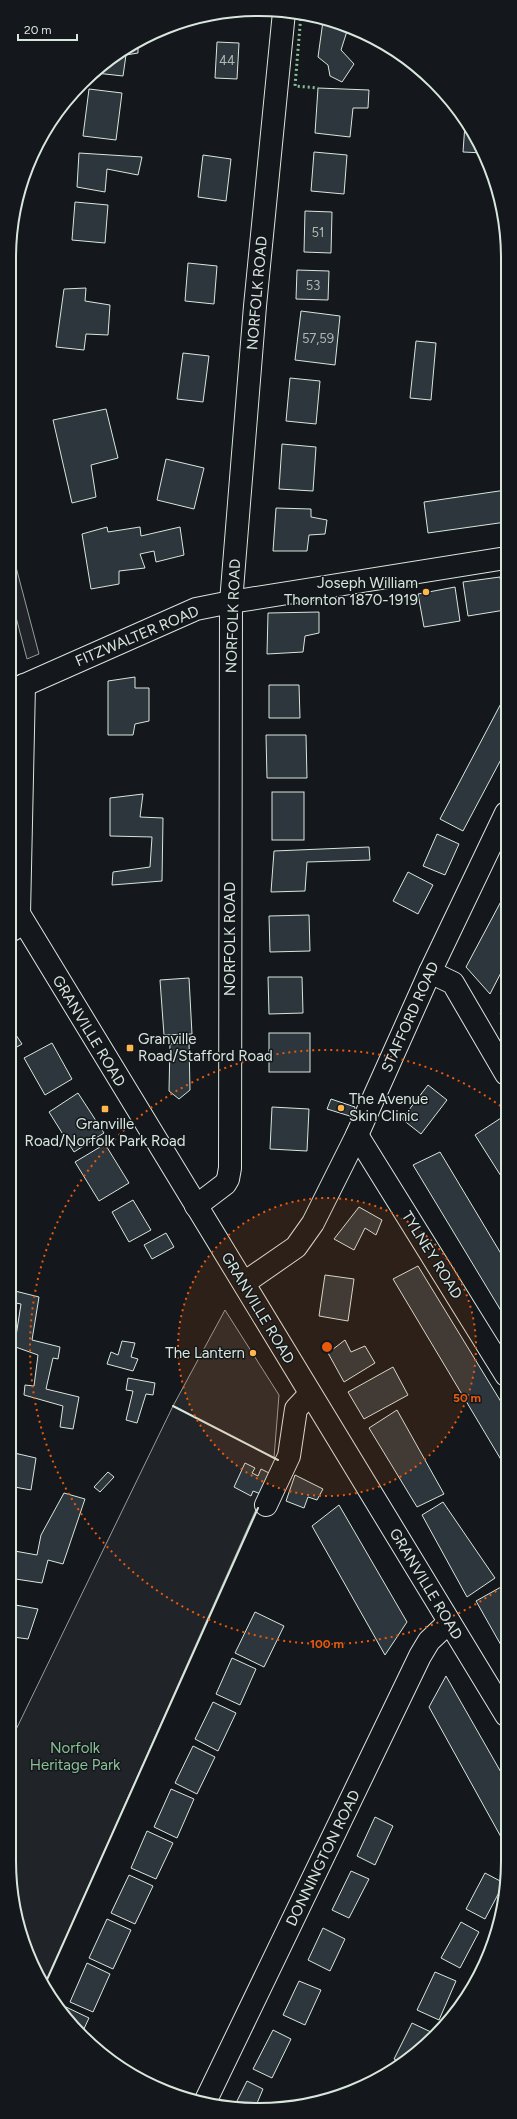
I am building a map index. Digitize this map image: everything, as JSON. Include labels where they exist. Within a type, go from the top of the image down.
[{"type":"street","name":"NORFOLK ROAD","points":[[196,1206],[225,1184],[228,1179],[230,1168],[231,602],[254,314],[283,18]]},
{"type":"street","name":"FITZWALTER ROAD","points":[[17,688],[196,609],[231,602],[501,559]]},
{"type":"street","points":[[16,917],[17,688]]},
{"type":"street","name":"STAFFORD ROAD","points":[[244,1283],[287,1255],[304,1237],[357,1135],[430,972],[501,823]]},
{"type":"street","name":"GRANVILLE ROAD","points":[[16,917],[244,1283],[501,1707]]},
{"type":"street","points":[[430,972],[453,983],[501,1065]]},
{"type":"street","name":"TYLNEY ROAD","points":[[357,1135],[501,1367]]},
{"type":"street","points":[[266,1505],[289,1456],[296,1409],[310,1394]]},
{"type":"street","name":"DONNINGTON ROAD","points":[[207,2097],[420,1656],[429,1641],[449,1622]]},
{"type":"green space","points":[[16,567],[39,654],[27,659],[16,617]]},
{"type":"green space","name":"Norfolk Heritage Park","points":[[173,1406],[278,1460],[47,1980],[34,1953],[24,1923],[18,1892],[16,1860],[16,1730]]},
{"type":"shaded area","points":[[225,1310],[279,1395],[274,1458],[173,1406]]},
{"type":"building","points":[[323,25],[347,33],[341,50],[354,64],[342,82],[330,76],[328,65],[318,57]]},
{"type":"building","points":[[217,42],[239,43],[237,79],[215,78]]},
{"type":"building","points":[[138,48],[138,53],[127,55]]},
{"type":"building","points":[[126,56],[123,76],[102,74]]},
{"type":"building","points":[[318,88],[369,90],[368,108],[353,108],[350,137],[315,133]]},
{"type":"building","points":[[89,89],[122,93],[116,140],[83,136]]},
{"type":"building","points":[[465,131],[477,153],[463,152]]},
{"type":"building","points":[[314,152],[347,155],[344,194],[311,191]]},
{"type":"building","points":[[79,153],[142,157],[138,175],[107,169],[105,192],[77,187]]},
{"type":"building","points":[[203,155],[231,159],[226,201],[198,197]]},
{"type":"building","points":[[75,202],[108,205],[105,243],[72,240]]},
{"type":"building","points":[[305,211],[332,212],[331,253],[304,252]]},
{"type":"building","points":[[188,263],[217,266],[214,304],[185,301]]},
{"type":"building","points":[[297,270],[329,271],[328,300],[296,299]]},
{"type":"building","points":[[86,288],[85,301],[110,305],[108,335],[86,334],[84,350],[56,347],[64,289]]},
{"type":"building","points":[[301,311],[340,316],[335,365],[295,360]]},
{"type":"building","points":[[416,341],[436,343],[431,400],[410,398]]},
{"type":"building","points":[[183,353],[209,356],[203,402],[177,399]]},
{"type":"building","points":[[290,378],[320,381],[316,424],[286,421]]},
{"type":"building","points":[[106,409],[118,458],[91,465],[96,497],[72,503],[53,420]]},
{"type":"building","points":[[282,444],[316,447],[313,491],[279,489]]},
{"type":"building","points":[[166,459],[204,468],[194,509],[157,500]]},
{"type":"building","points":[[501,491],[501,523],[428,533],[424,502]]},
{"type":"building","points":[[276,508],[311,509],[311,517],[327,520],[325,534],[309,535],[307,551],[273,551]]},
{"type":"building","points":[[107,527],[108,532],[140,527],[141,536],[180,527],[184,555],[156,562],[154,551],[140,554],[145,568],[119,571],[119,584],[91,589],[82,534]]},
{"type":"building","points":[[500,577],[501,611],[468,616],[463,582]]},
{"type":"building","points":[[455,587],[460,621],[424,627],[418,594]]},
{"type":"building","points":[[319,612],[319,633],[305,636],[303,652],[267,654],[268,613]]},
{"type":"building","points":[[135,677],[135,688],[149,688],[149,721],[135,724],[133,735],[108,735],[108,681]]},
{"type":"building","points":[[269,685],[299,685],[300,718],[269,718]]},
{"type":"building","points":[[501,703],[501,759],[463,831],[440,819]]},
{"type":"building","points":[[266,735],[306,735],[307,778],[267,778]]},
{"type":"building","points":[[272,792],[304,792],[304,840],[272,840]]},
{"type":"building","points":[[143,794],[140,817],[163,818],[162,881],[112,885],[113,872],[150,867],[152,837],[110,836],[110,798]]},
{"type":"building","points":[[437,834],[459,844],[445,875],[423,866]]},
{"type":"building","points":[[369,847],[370,860],[307,862],[305,891],[271,892],[274,851]]},
{"type":"building","points":[[408,872],[433,885],[418,914],[393,901]]},
{"type":"building","points":[[501,901],[501,973],[490,994],[466,967]]},
{"type":"building","points":[[309,915],[310,951],[270,952],[269,916]]},
{"type":"building","points":[[268,977],[302,977],[303,1013],[269,1014]]},
{"type":"building","points":[[189,978],[192,1034],[164,1035],[160,980]]},
{"type":"building","points":[[269,1033],[310,1033],[310,1072],[269,1072]]},
{"type":"building","points":[[16,1035],[22,1044],[16,1048]]},
{"type":"building","points":[[189,1042],[190,1090],[179,1099],[169,1091],[170,1044]]},
{"type":"building","points":[[52,1043],[72,1079],[45,1095],[24,1058]]},
{"type":"building","points":[[428,1085],[447,1100],[421,1134],[402,1119]]},
{"type":"building","points":[[78,1093],[104,1133],[74,1152],[49,1112]]},
{"type":"building","name":"The Avenue Skin Clinic","points":[[331,1099],[355,1107],[353,1117],[327,1109]]},
{"type":"building","points":[[272,1107],[309,1109],[307,1151],[270,1149]]},
{"type":"building","points":[[501,1118],[501,1176],[475,1135]]},
{"type":"building","points":[[105,1144],[129,1183],[99,1201],[75,1162]]},
{"type":"building","points":[[440,1152],[501,1254],[501,1311],[413,1165]]},
{"type":"building","points":[[133,1200],[151,1230],[129,1242],[112,1212]]},
{"type":"building","points":[[359,1207],[382,1220],[376,1235],[365,1228],[354,1250],[334,1239]]},
{"type":"building","points":[[166,1233],[174,1247],[152,1259],[144,1245]]},
{"type":"building","points":[[418,1266],[501,1402],[501,1460],[393,1279]]},
{"type":"building","points":[[325,1275],[354,1279],[348,1321],[319,1316]]},
{"type":"building","points":[[16,1291],[39,1297],[32,1340],[60,1347],[58,1359],[53,1358],[46,1389],[79,1397],[73,1429],[60,1427],[63,1406],[24,1395],[25,1385],[34,1386],[38,1355],[16,1347],[16,1336],[21,1304],[16,1303]]},
{"type":"building","points":[[345,1340],[351,1352],[365,1346],[375,1363],[344,1382],[328,1353]]},
{"type":"building","points":[[122,1341],[135,1343],[131,1357],[138,1359],[133,1371],[107,1364],[111,1352],[118,1355]]},
{"type":"building","points":[[393,1367],[408,1395],[364,1419],[348,1392]]},
{"type":"building","points":[[128,1378],[155,1383],[153,1395],[146,1394],[137,1423],[126,1420],[133,1391],[126,1390]]},
{"type":"building","points":[[397,1410],[444,1494],[417,1507],[369,1428]]},
{"type":"building","points":[[16,1453],[36,1458],[31,1490],[16,1487]]},
{"type":"building","points":[[245,1463],[255,1468],[252,1473],[258,1476],[261,1469],[271,1474],[261,1494],[253,1491],[251,1496],[234,1487]]},
{"type":"building","points":[[108,1472],[114,1477],[100,1492],[94,1487]]},
{"type":"building","points":[[295,1475],[323,1489],[317,1500],[308,1497],[304,1508],[286,1501]]},
{"type":"building","points":[[64,1493],[85,1499],[63,1564],[48,1560],[42,1583],[16,1579],[16,1551],[37,1555],[41,1535]]},
{"type":"building","points":[[443,1502],[495,1578],[467,1597],[422,1515]]},
{"type":"building","points":[[339,1505],[407,1622],[385,1655],[312,1526]]},
{"type":"building","points":[[501,1587],[501,1645],[476,1601]]},
{"type":"building","points":[[16,1605],[38,1609],[28,1639],[16,1637]]},
{"type":"building","points":[[255,1612],[284,1626],[264,1667],[235,1653]]},
{"type":"building","points":[[232,1658],[256,1669],[240,1705],[216,1694]]},
{"type":"building","points":[[446,1676],[501,1772],[501,1837],[429,1707]]},
{"type":"building","points":[[213,1702],[236,1713],[218,1751],[195,1739]]},
{"type":"building","points":[[193,1746],[215,1757],[197,1794],[175,1783]]},
{"type":"building","points":[[171,1789],[194,1799],[177,1838],[154,1827]]},
{"type":"building","points":[[375,1817],[393,1826],[375,1865],[357,1856]]},
{"type":"building","points":[[147,1831],[173,1843],[156,1879],[131,1868]]},
{"type":"building","points":[[351,1871],[369,1879],[349,1918],[332,1910]]},
{"type":"building","points":[[485,1873],[500,1881],[499,1893],[485,1919],[466,1909]]},
{"type":"building","points":[[129,1875],[153,1886],[135,1924],[111,1913]]},
{"type":"building","points":[[107,1919],[131,1930],[113,1969],[89,1958]]},
{"type":"building","points":[[461,1922],[479,1932],[460,1968],[441,1958]]},
{"type":"building","points":[[323,1928],[345,1939],[330,1971],[308,1960]]},
{"type":"building","points":[[87,1963],[110,1974],[93,2012],[70,2002]]},
{"type":"building","points":[[435,1972],[456,1981],[439,2020],[417,2010]]},
{"type":"building","points":[[299,1981],[321,1990],[305,2025],[283,2015]]},
{"type":"building","points":[[66,2008],[89,2018],[84,2029],[76,2020]]},
{"type":"building","points":[[412,2023],[430,2032],[406,2053],[396,2060],[394,2059]]},
{"type":"building","points":[[273,2030],[291,2039],[272,2078],[253,2069]]},
{"type":"building","points":[[247,2081],[263,2089],[257,2103],[237,2102]]},
{"type":"hedge","points":[[301,20],[295,86],[318,88]]},
{"type":"wall","points":[[173,1406],[278,1460]]},
{"type":"wall","points":[[47,1980],[258,1508]]},
{"type":"place","name":"Joseph William Thornton 1870-1919","points":[[426,592]]},
{"type":"place","name":"Granville Road/Stafford Road","points":[[130,1048]]},
{"type":"place","name":"The Avenue Skin Clinic","points":[[341,1108]]},
{"type":"place","name":"Granville Road/Norfolk Park Road","points":[[105,1109]]},
{"type":"place","name":"The Lantern","points":[[253,1353]]}]
